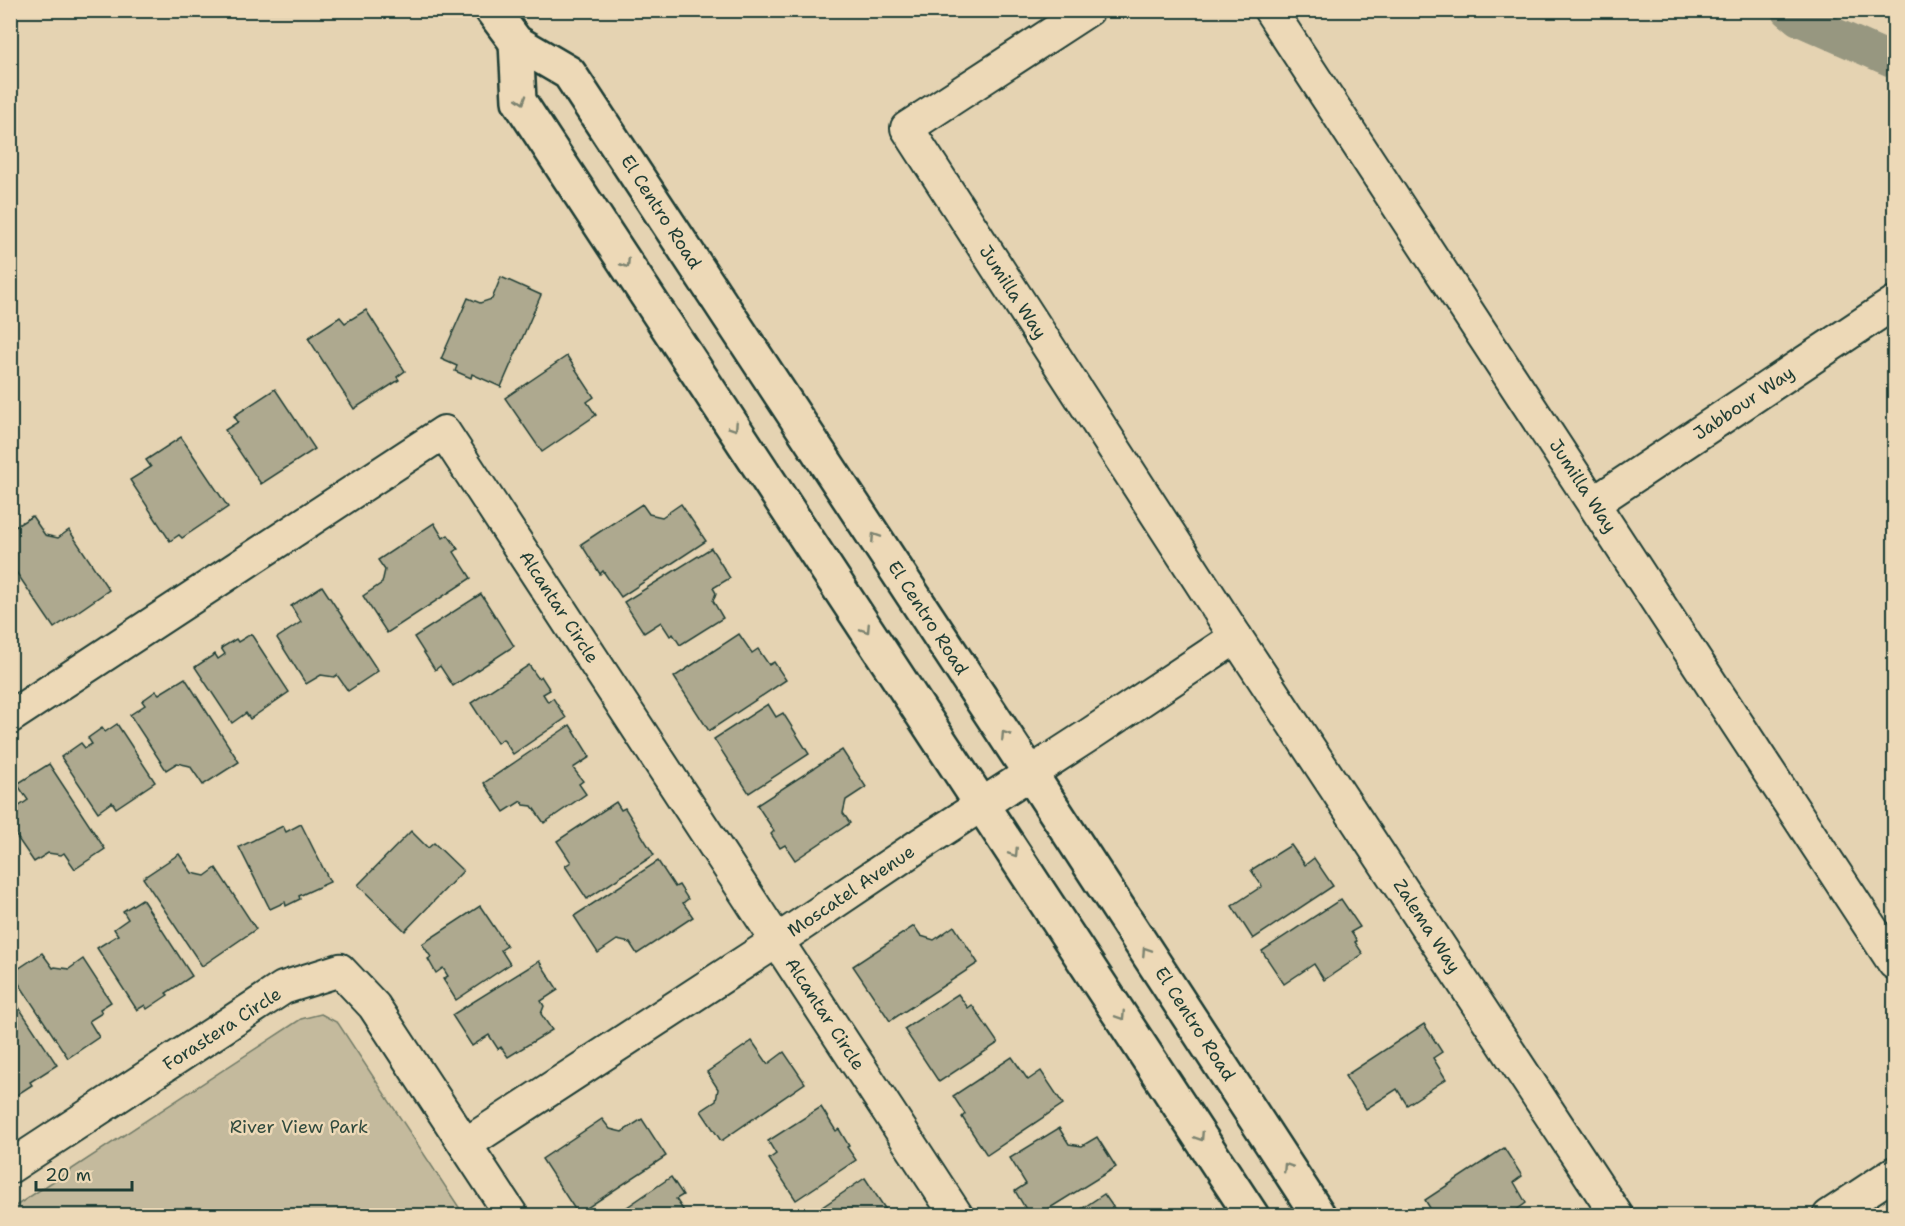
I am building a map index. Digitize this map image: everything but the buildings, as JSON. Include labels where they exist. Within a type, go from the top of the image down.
[{"type":"main road","name":"El Centro Road","points":[[492,10],[516,42],[568,73],[1319,1215]]},
{"type":"main road","points":[[516,42],[519,101],[1252,1215]]},
{"type":"street","name":"Jumilla Way","points":[[1088,10],[907,128],[1236,637]]},
{"type":"street","name":"Jumilla Way","points":[[1270,10],[1894,963]]},
{"type":"street","name":"Jabbour Way","points":[[1594,503],[1894,303]]},
{"type":"street","name":"Alcantar Circle","points":[[10,717],[444,432],[957,1215]]},
{"type":"street","name":"Moscatel Avenue","points":[[466,1144],[1236,637]]},
{"type":"street","name":"Zalema Way","points":[[1236,637],[1617,1215]]},
{"type":"street","name":"Forastera Circle","points":[[10,1167],[283,988],[340,970],[374,1006],[512,1215]]},
{"type":"street","points":[[1829,1215],[1894,1173]]},
{"type":"green space","name":"River View Park","points":[[321,1014],[338,1023],[464,1215],[11,1215],[11,1209],[301,1019]]},
{"type":"waterway","points":[[1788,10],[1799,19],[1894,61]]}]
